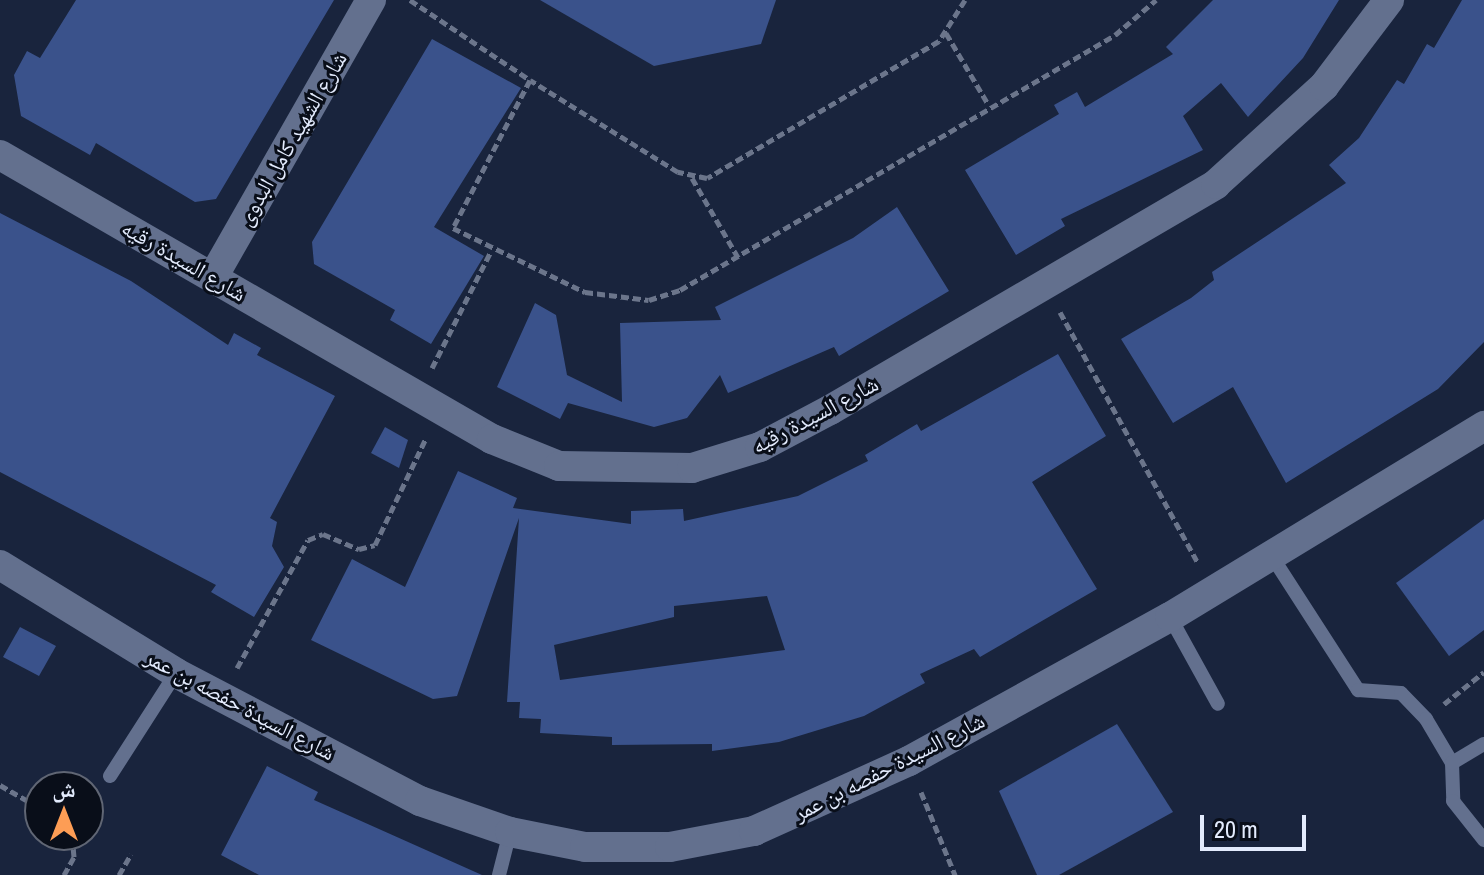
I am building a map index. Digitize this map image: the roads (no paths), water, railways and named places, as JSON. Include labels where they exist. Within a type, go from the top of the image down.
[{"type":"street","name":"شارع الشهيد كامل البدوى","points":[[213,277],[371,0]]},
{"type":"street","name":"شارع السيدة رقيه","points":[[0,155],[429,402],[559,466],[692,468],[760,447],[1216,184],[1269,143],[1324,86],[1389,0]]},
{"type":"street","name":"شارع السيدة حفصه بن عمر","points":[[0,565],[176,673],[420,801],[510,832],[585,847],[670,847],[754,831],[909,761],[1170,617],[1484,426]]},
{"type":"lane","points":[[1271,555],[1358,690],[1401,693],[1426,719],[1452,763],[1453,801],[1484,840]]},
{"type":"lane","points":[[1170,617],[1218,704]]},
{"type":"lane","points":[[110,776],[176,673]]},
{"type":"lane","points":[[1452,763],[1484,744]]},
{"type":"lane","points":[[499,875],[510,832]]}]
